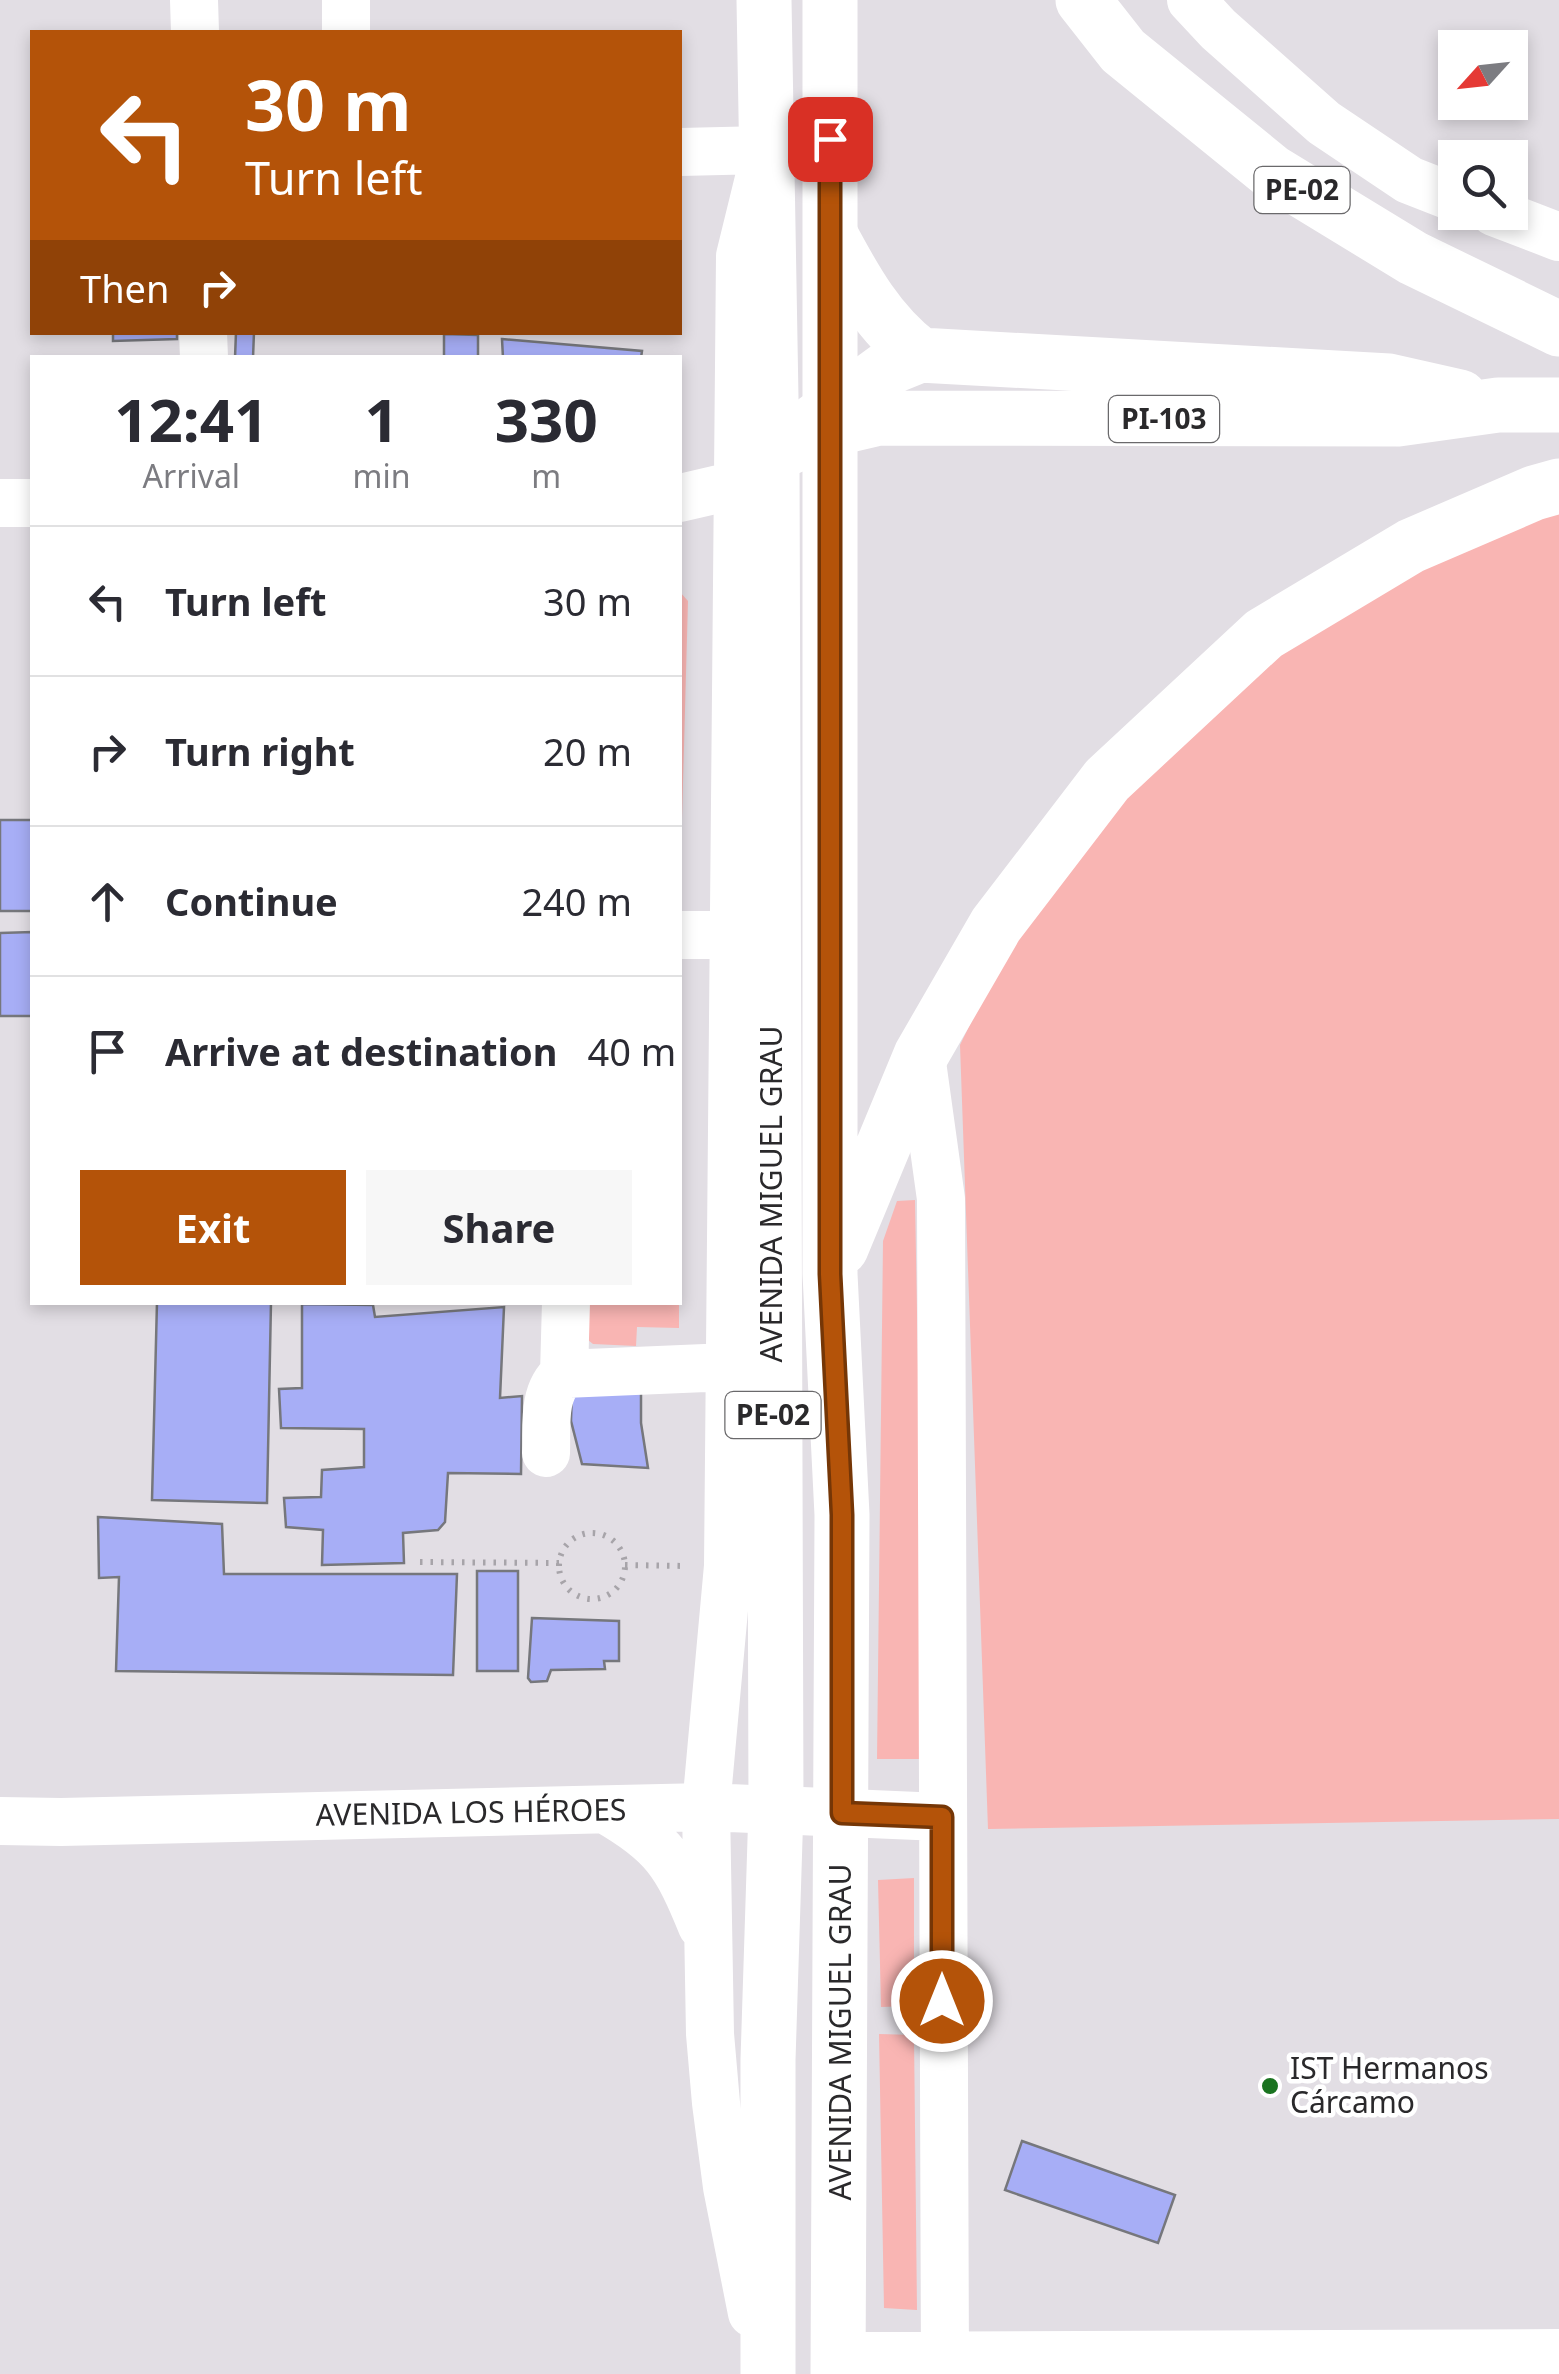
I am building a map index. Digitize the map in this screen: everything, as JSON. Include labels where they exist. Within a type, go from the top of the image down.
[{"type":"main road","name":"PE-02","points":[[764,0],[766,150]]},
{"type":"main road","name":"PE-02","points":[[830,0],[831,402]]},
{"type":"main road","name":"PE-02","points":[[1083,0],[1123,51],[1272,172],[1413,258],[1559,329]]},
{"type":"main road","name":"AVENIDA MIGUEL GRAU","points":[[765,2374],[768,2060],[776,1808],[756,470],[770,373],[766,150]]},
{"type":"main road","points":[[831,236],[874,310],[899,339],[920,355]]},
{"type":"main road","name":"PI-103","points":[[756,470],[831,402],[888,368],[920,355],[1389,381],[1498,405]]},
{"type":"main road","name":"AVENIDA MIGUEL GRAU","points":[[831,402],[830,1274],[842,1515],[838,2365]]},
{"type":"main road","name":"PI-103","points":[[831,402],[880,418],[1398,419],[1498,405],[1559,404]]},
{"type":"main road","name":"PE-02","points":[[830,1274],[921,1055],[996,925],[1106,780],[1264,634],[1411,546],[1559,486]]},
{"type":"street","points":[[194,0],[195,30]]},
{"type":"street","points":[[346,0],[346,30]]},
{"type":"street","points":[[1192,0],[1218,29],[1324,122],[1409,180],[1438,191]]},
{"type":"street","points":[[682,152],[766,150],[740,256],[756,470],[682,497]]},
{"type":"street","points":[[1528,225],[1559,237]]},
{"type":"street","name":"AVENIDA MIGUEL GRAU","points":[[756,470],[732,934],[728,1566],[706,1807],[710,2034],[718,2120],[727,2187],[765,2374]]},
{"type":"street","points":[[0,503],[30,503]]},
{"type":"street","points":[[682,935],[732,934]]},
{"type":"street","points":[[921,1055],[941,1200],[945,2364]]},
{"type":"street","points":[[564,1374],[566,1305]]},
{"type":"street","points":[[546,1452],[548,1406],[556,1381],[564,1374],[730,1367]]},
{"type":"street","name":"AVENIDA LOS HÉROES","points":[[0,1821],[706,1807],[942,1817]]},
{"type":"street","points":[[606,1810],[657,1842],[694,1905],[708,1940]]},
{"type":"street","points":[[838,2365],[1487,2364],[1559,2353]]},
{"type":"path","points":[[596,1532],[614,1542],[625,1565],[616,1589],[595,1599],[573,1594],[565,1585],[559,1563],[568,1542],[596,1532]]},
{"type":"path","points":[[420,1562],[559,1563]]},
{"type":"path","points":[[625,1565],[728,1566]]},
{"type":"shaded area","points":[[1559,505],[1559,1819],[988,1829],[960,1045],[1014,934],[1119,795],[1280,648],[1427,560]]},
{"type":"shaded area","points":[[682,594],[688,601],[682,819]]},
{"type":"shaded area","points":[[915,1200],[925,1759],[877,1759],[883,1241],[897,1201]]},
{"type":"shaded area","points":[[589,1305],[679,1305],[679,1328],[637,1327],[636,1346],[593,1344],[588,1340]]},
{"type":"shaded area","points":[[914,1878],[914,2006],[881,2007],[878,1880]]},
{"type":"shaded area","points":[[879,2034],[914,2035],[917,2310],[884,2308]]},
{"type":"building","points":[[113,335],[177,335],[177,339],[113,341]]},
{"type":"building","points":[[236,335],[254,335],[253,355],[235,355]]},
{"type":"building","points":[[444,335],[478,335],[478,355],[444,355]]},
{"type":"building","points":[[502,339],[642,351],[641,355],[503,355]]},
{"type":"building","points":[[0,820],[30,820],[30,911],[0,911]]},
{"type":"building","points":[[30,932],[30,1016],[0,1016],[0,933]]},
{"type":"building","points":[[157,1305],[271,1305],[267,1503],[152,1500]]},
{"type":"building","points":[[302,1305],[373,1305],[375,1317],[504,1307],[500,1398],[522,1396],[521,1474],[448,1473],[445,1522],[438,1530],[403,1533],[404,1563],[322,1565],[323,1530],[286,1527],[284,1498],[321,1497],[322,1470],[364,1467],[364,1429],[281,1428],[279,1389],[302,1388]]},
{"type":"building","points":[[572,1387],[641,1389],[641,1423],[648,1468],[582,1464],[571,1421]]},
{"type":"building","points":[[98,1517],[222,1524],[224,1574],[457,1574],[453,1675],[116,1671],[119,1577],[99,1578]]},
{"type":"building","points":[[477,1571],[518,1571],[518,1671],[477,1671]]},
{"type":"building","points":[[532,1618],[619,1621],[619,1661],[604,1661],[605,1669],[551,1670],[547,1681],[531,1682],[528,1678]]},
{"type":"building","points":[[1022,2141],[1175,2195],[1158,2243],[1005,2190]]},
{"type":"place","name":"IST Hermanos Cárcamo","points":[[1270,2086]]},
{"type":"route","points":[[830,139],[830,1274],[842,1515],[842,1813],[942,1817],[942,2001]]}]
